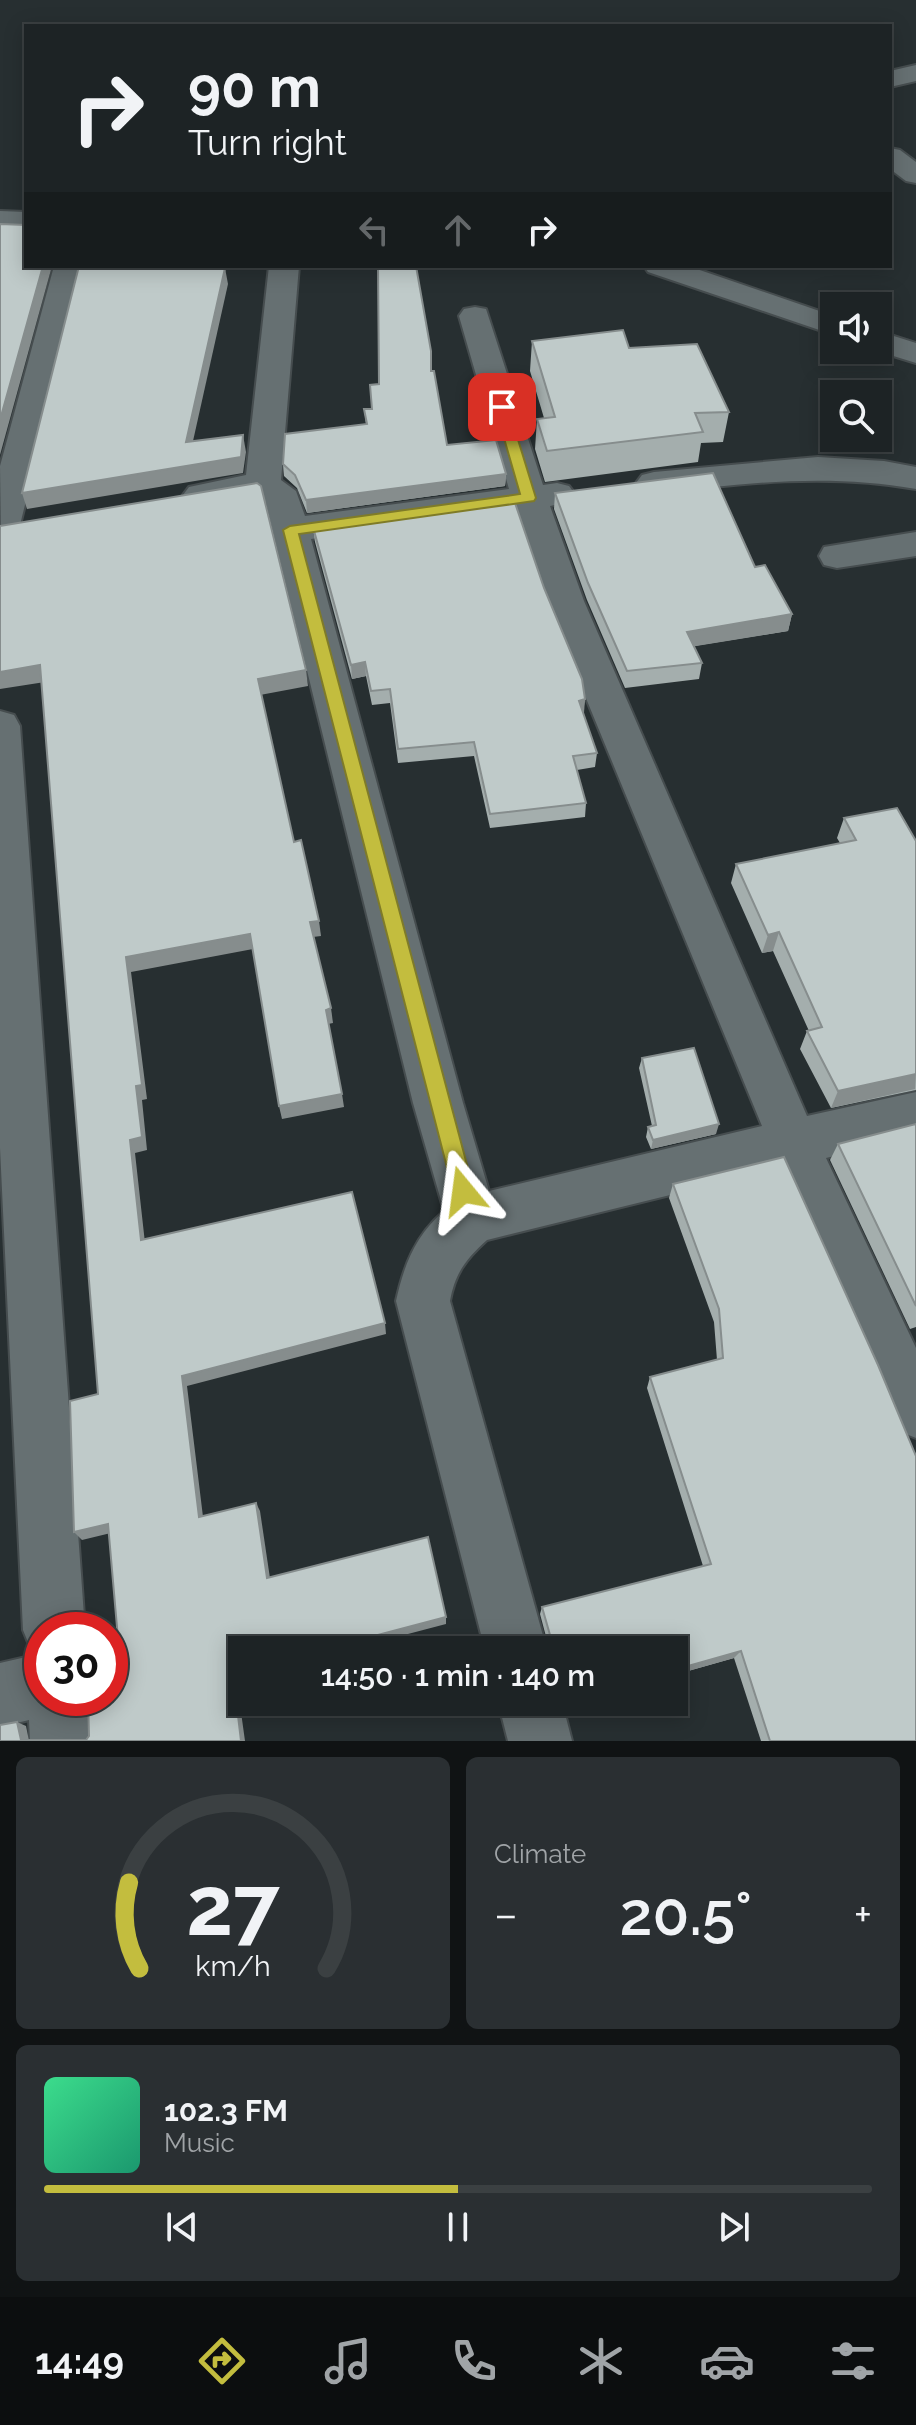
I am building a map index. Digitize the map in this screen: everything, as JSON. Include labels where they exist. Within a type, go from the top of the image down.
[{"type":"street","points":[[892,79],[916,73]]},
{"type":"street","points":[[892,157],[916,175]]},
{"type":"street","points":[[0,220],[24,221]]},
{"type":"street","points":[[11,527],[69,268]]},
{"type":"street","points":[[263,484],[284,268]]},
{"type":"street","points":[[671,268],[715,275],[820,320]]},
{"type":"street","points":[[475,316],[529,498],[565,601],[793,1141],[916,1410]]},
{"type":"street","points":[[892,345],[916,353]]},
{"type":"street","points":[[290,530],[773,469],[883,470],[916,478]]},
{"type":"street","points":[[170,500],[263,484],[275,489],[283,499],[438,1103],[472,1220]]},
{"type":"street","points":[[837,556],[916,544]]},
{"type":"street","points":[[0,726],[13,1196],[52,1612]]},
{"type":"street","points":[[512,1636],[423,1301],[429,1271],[446,1243],[472,1220],[916,1114]]},
{"type":"street","points":[[0,1695],[24,1689]]},
{"type":"street","points":[[60,1716],[62,1741]]},
{"type":"street","points":[[534,1716],[540,1741]]},
{"type":"building","points":[[0,224],[24,225],[24,268],[42,268],[0,420]]},
{"type":"building","points":[[78,268],[225,268],[186,442],[243,435],[241,457],[22,493]]},
{"type":"building","points":[[378,268],[416,268],[431,351],[431,371],[434,371],[447,445],[496,440],[506,474],[306,500],[295,475],[283,464],[285,434],[367,424],[364,409],[372,409],[370,385],[379,384]]},
{"type":"building","points":[[623,330],[629,348],[697,344],[729,412],[695,413],[703,432],[547,451],[537,419],[555,417],[532,341]]},
{"type":"building","points":[[713,473],[755,567],[765,565],[792,614],[687,632],[702,663],[627,671],[588,583],[555,493]]},
{"type":"building","points":[[257,483],[261,486],[306,670],[258,679],[294,842],[301,840],[319,921],[310,922],[331,1008],[326,1010],[342,1094],[279,1106],[250,934],[126,957],[142,1085],[136,1086],[142,1137],[130,1140],[141,1240],[352,1192],[385,1323],[182,1376],[199,1517],[256,1503],[267,1578],[428,1537],[446,1617],[374,1636],[228,1636],[228,1716],[238,1716],[241,1741],[0,1741],[0,1725],[17,1722],[21,1740],[86,1740],[89,1736],[88,1716],[128,1716],[128,1612],[116,1612],[108,1524],[74,1532],[70,1401],[98,1394],[40,665],[0,672],[0,526]]},
{"type":"building","points":[[514,500],[544,588],[582,679],[585,699],[579,701],[597,753],[573,756],[586,803],[490,814],[474,742],[398,749],[390,689],[371,691],[365,662],[351,665],[313,527]]},
{"type":"building","points":[[897,808],[916,841],[916,1074],[838,1091],[807,1031],[822,1027],[779,932],[768,935],[736,864],[856,840],[844,818]]},
{"type":"building","points":[[694,1048],[719,1124],[653,1140],[648,1127],[656,1125],[642,1058]]},
{"type":"building","points":[[916,1124],[916,1306],[838,1144]]},
{"type":"building","points":[[784,1157],[878,1365],[916,1456],[916,1741],[770,1741],[741,1651],[688,1666],[688,1636],[550,1636],[542,1607],[711,1564],[650,1377],[723,1358],[719,1309],[673,1184]]},
{"type":"route","points":[[463,1191],[290,530],[529,498],[502,407]]}]
